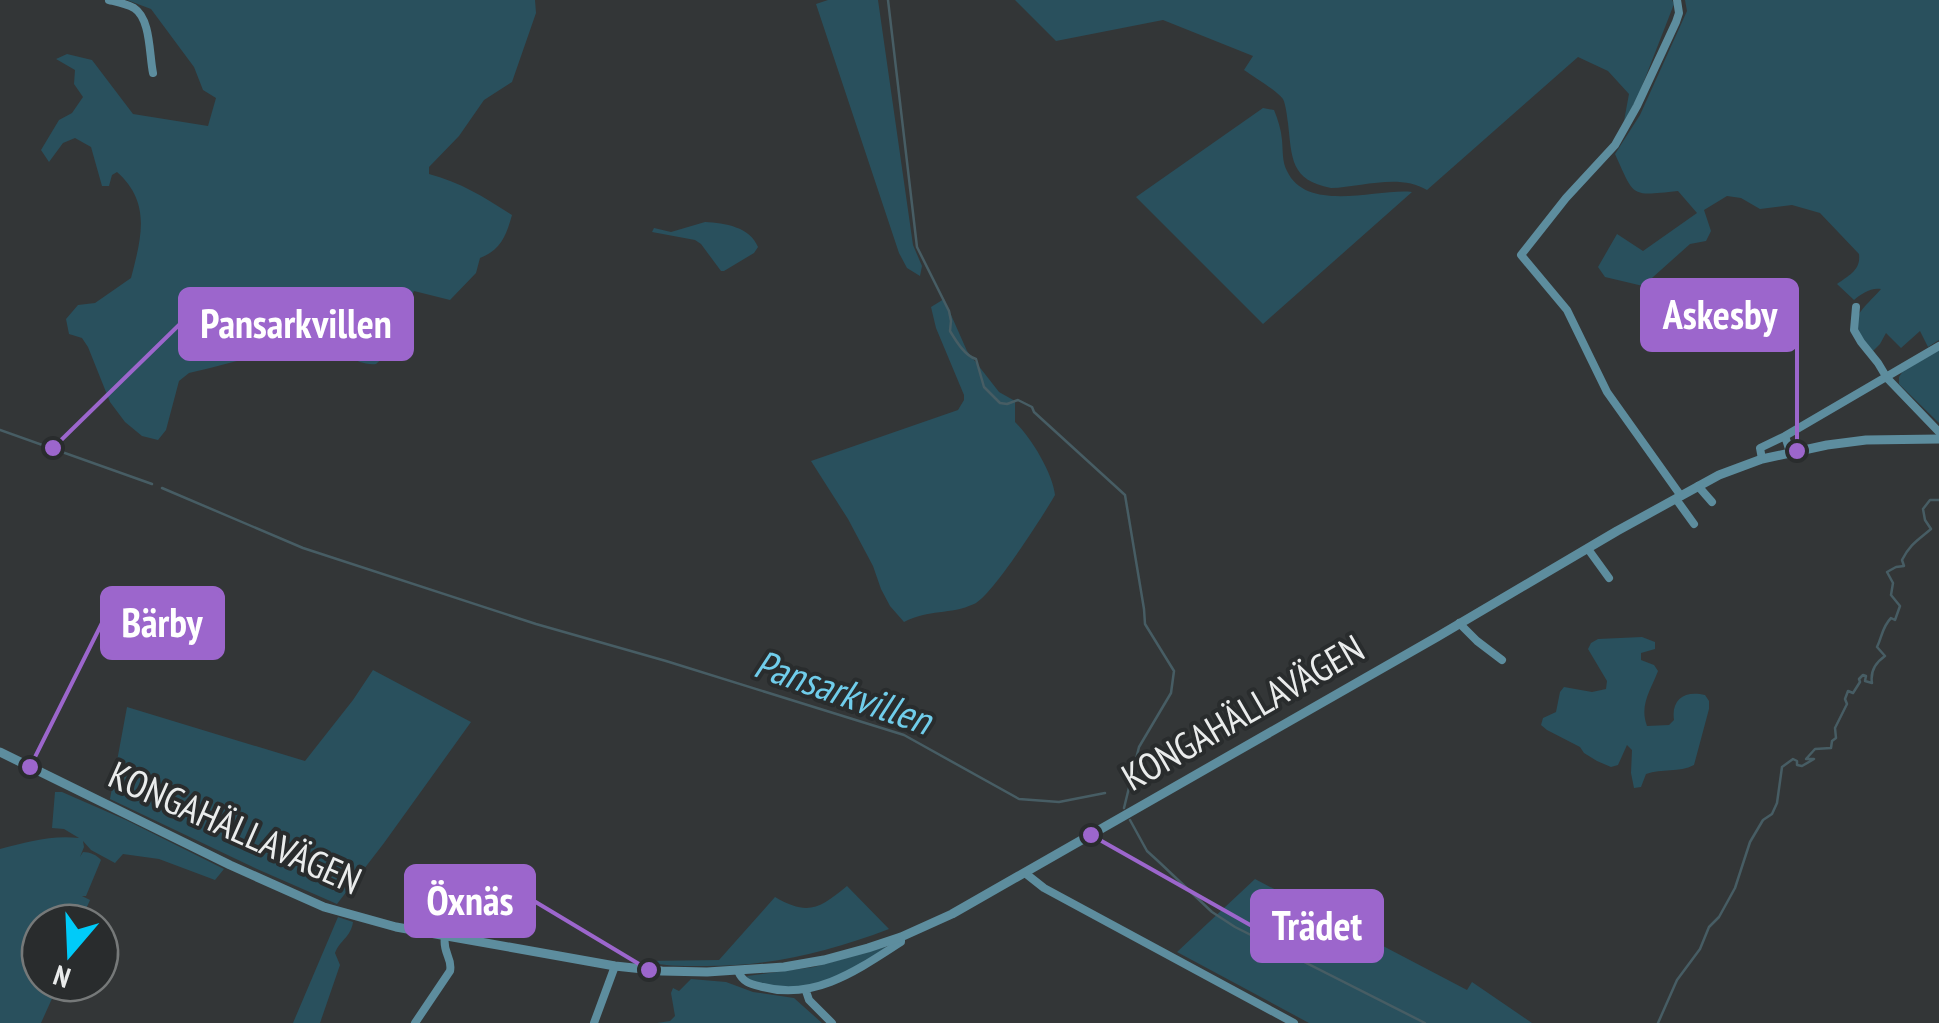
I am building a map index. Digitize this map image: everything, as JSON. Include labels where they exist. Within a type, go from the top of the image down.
[{"type":"street","points":[[109,0],[136,8],[142,15],[153,73]]},
{"type":"street","points":[[1677,0],[1676,22],[1615,145],[1566,198],[1522,255],[1567,310],[1607,392],[1694,524]]},
{"type":"street","points":[[1856,307],[1854,330],[1887,378],[1939,436]]},
{"type":"street","points":[[1762,460],[1760,448],[1939,346]]},
{"type":"street","points":[[1784,436],[1790,452]]},
{"type":"street","name":"KONGAHÄLLAVÄGEN","points":[[0,752],[293,894],[370,921],[445,937],[666,972],[738,972],[813,962],[901,937],[952,914],[1730,470],[1790,452],[1866,440],[1939,436]]},
{"type":"street","points":[[1698,486],[1712,502]]},
{"type":"street","points":[[1588,549],[1609,578]]},
{"type":"street","points":[[1459,623],[1502,660]]},
{"type":"street","points":[[1025,873],[1044,888],[1294,1023]]},
{"type":"street","points":[[415,1023],[450,972],[445,937]]},
{"type":"street","points":[[738,972],[748,983],[768,989],[806,991],[858,969],[901,942],[901,937]]},
{"type":"street","points":[[594,1023],[615,966]]},
{"type":"street","points":[[806,991],[809,1000],[832,1023]]},
{"type":"shaded area","points":[[127,0],[535,0],[536,13],[512,82],[484,100],[459,136],[429,167],[429,174],[462,186],[512,215],[502,241],[480,258],[476,273],[450,300],[414,291],[385,356],[376,364],[362,363],[331,349],[309,348],[275,352],[189,373],[179,381],[166,430],[158,440],[142,436],[110,402],[88,347],[82,338],[69,334],[66,319],[78,305],[95,303],[131,278],[141,222],[135,196],[117,172],[109,186],[102,186],[91,147],[75,138],[63,143],[49,162],[41,150],[59,120],[72,113],[83,97],[74,84],[75,70],[56,59],[67,54],[92,60],[133,114],[208,126],[216,98],[203,90],[194,67],[151,9]]},
{"type":"shaded area","points":[[828,0],[878,0],[913,245],[922,266],[920,276],[907,268],[899,253],[816,4]]},
{"type":"shaded area","points":[[1015,0],[1672,0],[1674,4],[1637,99],[1624,121],[1629,94],[1608,71],[1578,57],[1427,190],[1405,182],[1331,188],[1300,173],[1293,157],[1283,99],[1244,70],[1253,56],[1163,20],[1056,41]]},
{"type":"shaded area","points":[[1685,0],[1939,0],[1939,340],[1928,347],[1920,331],[1901,348],[1886,333],[1872,352],[1859,332],[1857,318],[1881,289],[1870,290],[1854,300],[1837,284],[1856,268],[1859,254],[1820,213],[1792,205],[1760,209],[1741,198],[1727,196],[1704,210],[1711,231],[1706,241],[1690,244],[1643,286],[1605,277],[1598,267],[1617,234],[1643,251],[1697,213],[1678,191],[1636,191],[1615,154],[1640,115],[1687,11]]},
{"type":"shaded area","points":[[1263,108],[1274,110],[1287,171],[1310,192],[1345,196],[1412,192],[1263,324],[1136,197]]},
{"type":"shaded area","points":[[705,222],[743,231],[758,247],[721,271],[695,240],[652,232],[654,228],[671,232]]},
{"type":"shaded area","points":[[944,299],[967,351],[999,392],[1015,401],[1015,422],[1040,456],[1055,495],[982,598],[965,607],[904,622],[890,606],[848,519],[811,461],[958,410],[964,395],[931,307]]},
{"type":"shaded area","points":[[1939,350],[1939,423],[1899,384],[1899,377]]},
{"type":"shaded area","points":[[1642,637],[1655,642],[1655,649],[1641,653],[1641,660],[1658,671],[1645,704],[1647,726],[1669,725],[1674,720],[1677,702],[1686,695],[1705,695],[1709,709],[1694,765],[1646,774],[1641,787],[1634,788],[1632,750],[1627,745],[1618,765],[1611,767],[1541,725],[1543,718],[1556,712],[1564,687],[1592,692],[1606,689],[1607,681],[1588,649],[1591,643],[1598,639]]},
{"type":"shaded area","points":[[373,670],[471,722],[337,904],[110,799],[127,707],[305,761]]},
{"type":"shaded area","points":[[55,792],[62,792],[224,869],[215,880],[159,859],[123,854],[115,863],[83,841],[80,857],[86,852],[101,860],[86,896],[82,896],[90,900],[89,903],[20,903],[20,1003],[50,1003],[41,1023],[0,1023],[0,849],[49,838],[79,838],[64,829],[52,828]]},
{"type":"shaded area","points":[[1255,879],[1467,990],[1472,982],[1532,1023],[1309,1023],[1177,952]]},
{"type":"shaded area","points":[[847,886],[889,929],[819,952],[772,961],[699,966],[645,961],[719,960],[775,897],[796,907],[813,907]]},
{"type":"shaded area","points":[[338,917],[353,922],[335,953],[340,965],[320,1023],[293,1023]]},
{"type":"shaded area","points":[[889,948],[850,970],[808,986],[775,987],[747,976],[814,967]]},
{"type":"shaded area","points":[[691,979],[726,982],[753,992],[794,998],[822,1023],[657,1023],[675,1016],[673,988],[679,991]]},
{"type":"waterway","points":[[888,0],[917,247],[949,311],[950,331],[976,359],[984,387],[1000,403],[1018,400],[1032,407],[1125,495],[1145,624],[1174,671],[1171,693],[1139,747],[1124,808]]},
{"type":"waterway","name":"Pansarkvillen","points":[[0,430],[152,484]]},
{"type":"waterway","name":"Pansarkvillen","points":[[162,488],[303,548],[536,624],[904,735],[1019,799],[1059,802],[1105,793]]},
{"type":"waterway","points":[[1658,1023],[1677,980],[1735,888],[1750,842],[1763,820],[1772,814],[1782,767],[1793,759],[1802,766],[1814,759],[1806,759],[1815,749],[1831,748],[1848,691],[1853,693],[1863,675],[1865,681],[1872,683],[1874,668],[1885,656],[1877,647],[1900,606],[1891,595],[1893,583],[1887,572],[1904,566],[1902,560],[1908,550],[1931,529],[1923,509],[1930,500],[1939,500]]},
{"type":"waterway","points":[[1130,820],[1147,851],[1212,912],[1425,1023]]},
{"type":"place","name":"Pansarkvillen","points":[[53,448]]},
{"type":"place","name":"Askesby","points":[[1797,451]]},
{"type":"place","name":"Bärby","points":[[30,767]]},
{"type":"place","name":"Trädet","points":[[1091,835]]},
{"type":"place","name":"Öxnäs","points":[[649,970]]}]
